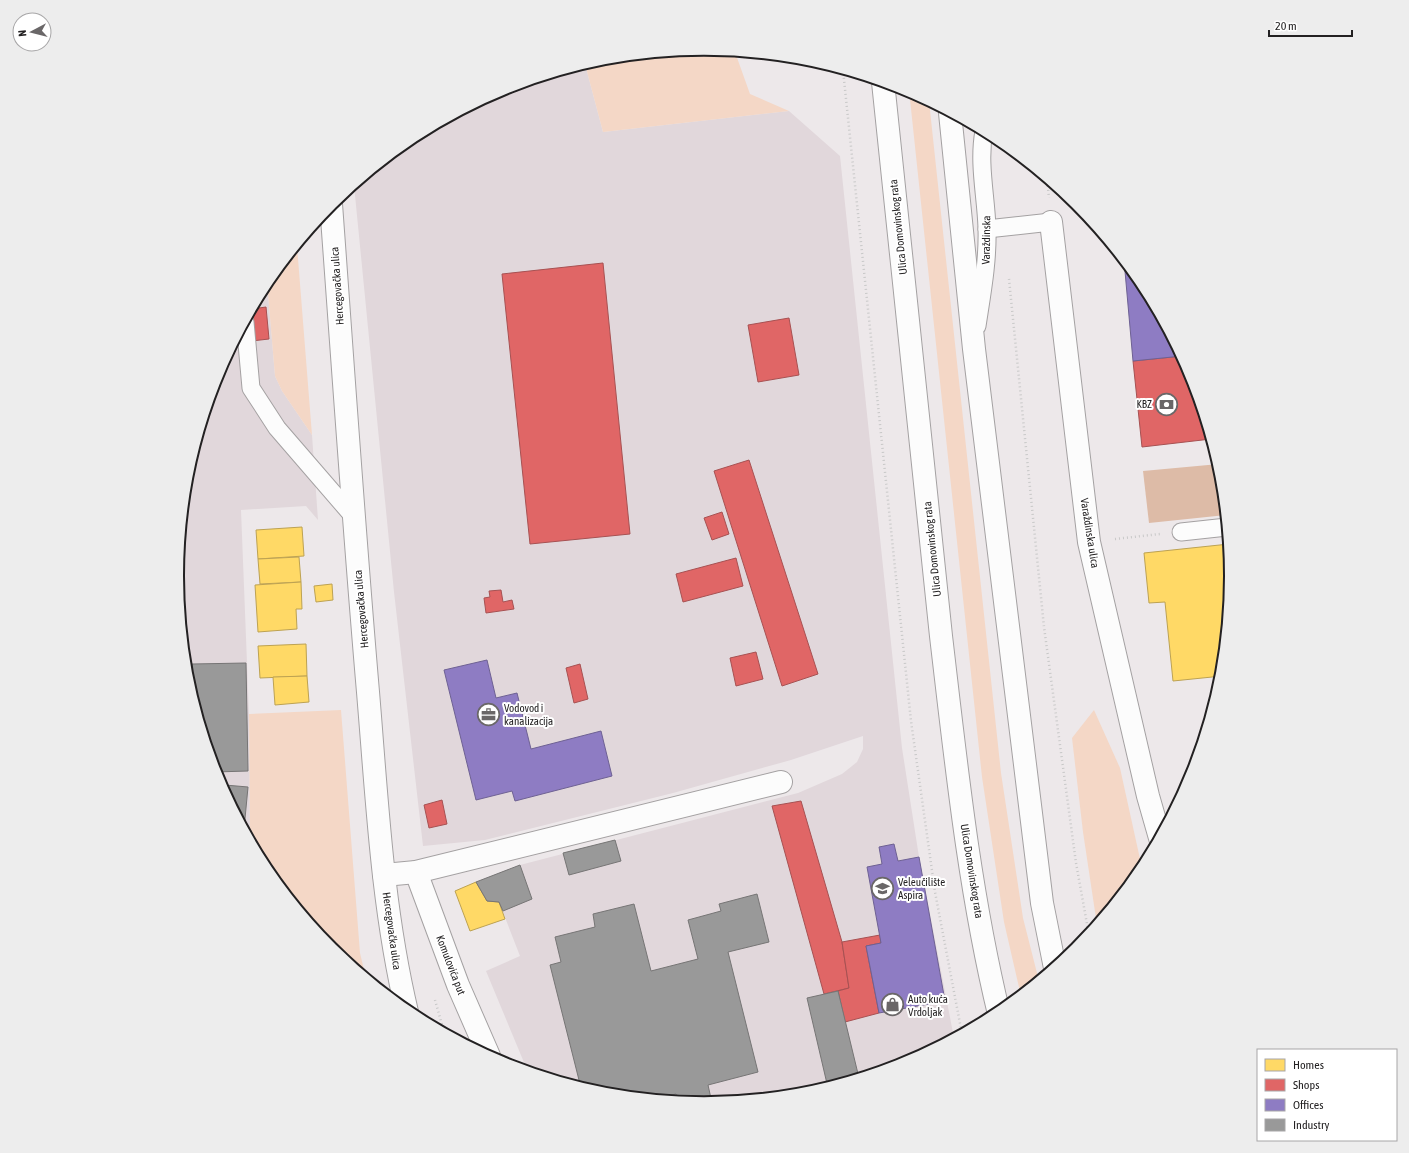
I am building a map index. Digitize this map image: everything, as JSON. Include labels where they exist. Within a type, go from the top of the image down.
[{"type":"street","name":"Ulica Domovinskog rata","points":[[884,88],[933,567],[956,766],[973,885],[989,976],[997,1007]]},
{"type":"street","points":[[951,118],[974,350],[1042,903],[1054,962]]},
{"type":"street","name":"Hercegovačka ulica","points":[[332,213],[353,516],[384,875],[397,969],[404,1001]]},
{"type":"street","name":"Varaždinska ulica","points":[[1051,222],[1089,542],[1148,796],[1158,831]]},
{"type":"street","points":[[384,875],[416,872],[781,782]]},
{"type":"street","name":"Komulovića put","points":[[416,872],[458,985],[486,1048]]},
{"type":"lane","name":"Varaždinska","points":[[974,350],[986,263],[987,229],[982,171],[984,138]]},
{"type":"lane","points":[[987,229],[1051,222]]},
{"type":"lane","points":[[246,331],[252,388],[276,428],[353,516]]},
{"type":"lane","points":[[1181,532],[1223,527]]},
{"type":"path","points":[[844,75],[911,721],[935,892],[961,1029]]},
{"type":"path","points":[[1009,277],[1044,627],[1076,863],[1088,929]]},
{"type":"path","points":[[1089,542],[1181,532]]},
{"type":"shaded area","points":[[670,57],[737,57],[750,94],[789,111],[603,132],[587,70],[637,60]]},
{"type":"shaded area","name":"Vodovod i kanalizacija","points":[[587,70],[603,132],[789,111],[840,156],[902,748],[919,857],[953,1033],[904,1057],[839,1079],[772,1093],[739,1096],[670,1096],[637,1093],[570,1079],[525,1064],[486,971],[520,956],[499,902],[487,901],[476,882],[520,865],[798,793],[842,774],[857,762],[863,749],[863,736],[791,760],[673,793],[485,840],[423,846],[394,592],[355,191],[415,144],[474,110],[537,84]]},
{"type":"shaded area","points":[[910,99],[930,108],[1001,773],[1023,918],[1038,976],[1020,990],[1004,922],[982,777]]},
{"type":"shaded area","points":[[298,253],[312,435],[282,391],[275,376],[268,293]]},
{"type":"shaded area","points":[[268,293],[275,376],[282,391],[312,435],[318,520],[306,506],[241,510],[249,714],[250,829],[224,776],[212,744],[194,678],[188,644],[185,611],[185,542],[188,509],[194,475],[212,409],[238,346]]},
{"type":"shaded area","points":[[1212,465],[1222,515],[1149,523],[1143,471]]},
{"type":"shaded area","points":[[341,710],[360,953],[364,970],[336,945],[313,920],[272,866],[250,829],[249,714]]},
{"type":"shaded area","points":[[1094,710],[1120,768],[1140,861],[1096,920],[1083,832],[1072,738]]},
{"type":"building: Homes","points":[[302,527],[304,556],[258,559],[256,530]]},
{"type":"building: Homes","points":[[1224,545],[1224,611],[1221,644],[1215,677],[1173,681],[1165,602],[1149,603],[1144,553]]},
{"type":"building: Homes","points":[[299,557],[301,582],[260,584],[258,559]]},
{"type":"building: Homes","points":[[301,582],[302,609],[296,609],[297,629],[258,632],[255,585]]},
{"type":"building: Homes","points":[[332,584],[333,600],[316,602],[314,586]]},
{"type":"building: Homes","points":[[306,644],[307,676],[260,678],[258,646]]},
{"type":"building: Homes","points":[[307,676],[309,702],[275,705],[273,677]]},
{"type":"building: Homes","points":[[476,882],[487,901],[499,902],[505,919],[470,931],[455,891]]},
{"type":"building: Shops","points":[[603,263],[630,534],[530,544],[502,274]]},
{"type":"building: Shops","points":[[266,307],[269,339],[240,342],[254,316],[259,308]]},
{"type":"building: Shops","points":[[789,318],[799,375],[758,382],[748,325]]},
{"type":"building: Shops","points":[[1176,357],[1197,409],[1206,440],[1142,447],[1133,361]]},
{"type":"building: Shops","points":[[749,460],[818,674],[782,686],[714,471]]},
{"type":"building: Shops","points":[[722,512],[729,534],[712,540],[704,518]]},
{"type":"building: Shops","points":[[736,558],[743,586],[683,602],[676,574]]},
{"type":"building: Shops","points":[[501,590],[503,602],[512,600],[514,609],[486,613],[484,598],[490,597],[489,591]]},
{"type":"building: Shops","points":[[756,652],[763,679],[736,686],[730,658]]},
{"type":"building: Shops","points":[[580,664],[588,699],[574,703],[566,668]]},
{"type":"building: Shops","points":[[442,800],[447,824],[429,828],[424,805]]},
{"type":"building: Shops","points":[[801,801],[842,942],[849,988],[824,994],[772,806]]},
{"type":"building: Shops","points":[[880,935],[881,943],[866,946],[879,1013],[845,1022],[838,991],[849,988],[842,942]]},
{"type":"building: Offices","points":[[1125,271],[1155,316],[1176,357],[1133,361]]},
{"type":"building: Offices","name":"Vodovod i kanalizacija","points":[[487,660],[496,698],[517,693],[531,749],[601,731],[612,776],[515,801],[512,791],[476,800],[444,670]]},
{"type":"building: Offices","points":[[894,844],[898,861],[919,857],[945,1001],[879,1013],[866,946],[881,943],[867,867],[882,864],[879,847]]},
{"type":"building: Industry","points":[[246,663],[248,771],[222,772],[202,711],[192,664]]},
{"type":"building: Industry","points":[[228,785],[248,787],[245,820]]},
{"type":"building: Industry","points":[[615,840],[621,861],[569,875],[563,853]]},
{"type":"building: Industry","points":[[520,865],[532,899],[503,911],[499,902],[487,901],[476,882]]},
{"type":"building: Industry","points":[[757,894],[769,942],[728,952],[758,1072],[708,1085],[711,1097],[677,1096],[676,1094],[668,1096],[637,1093],[579,1081],[550,965],[561,962],[555,937],[595,927],[593,914],[634,904],[651,971],[698,959],[688,920],[721,911],[719,904]]},
{"type":"building: Industry","points":[[838,991],[858,1073],[827,1082],[807,998]]},
{"type":"place","name":"KBZ","points":[[1167,404]]},
{"type":"place","name":"Vodovod i kanalizacija","points":[[488,714]]},
{"type":"place","name":"Veleučilište Aspira","points":[[883,888]]},
{"type":"place","name":"Auto kuća Vrdoljak","points":[[892,1005]]}]
